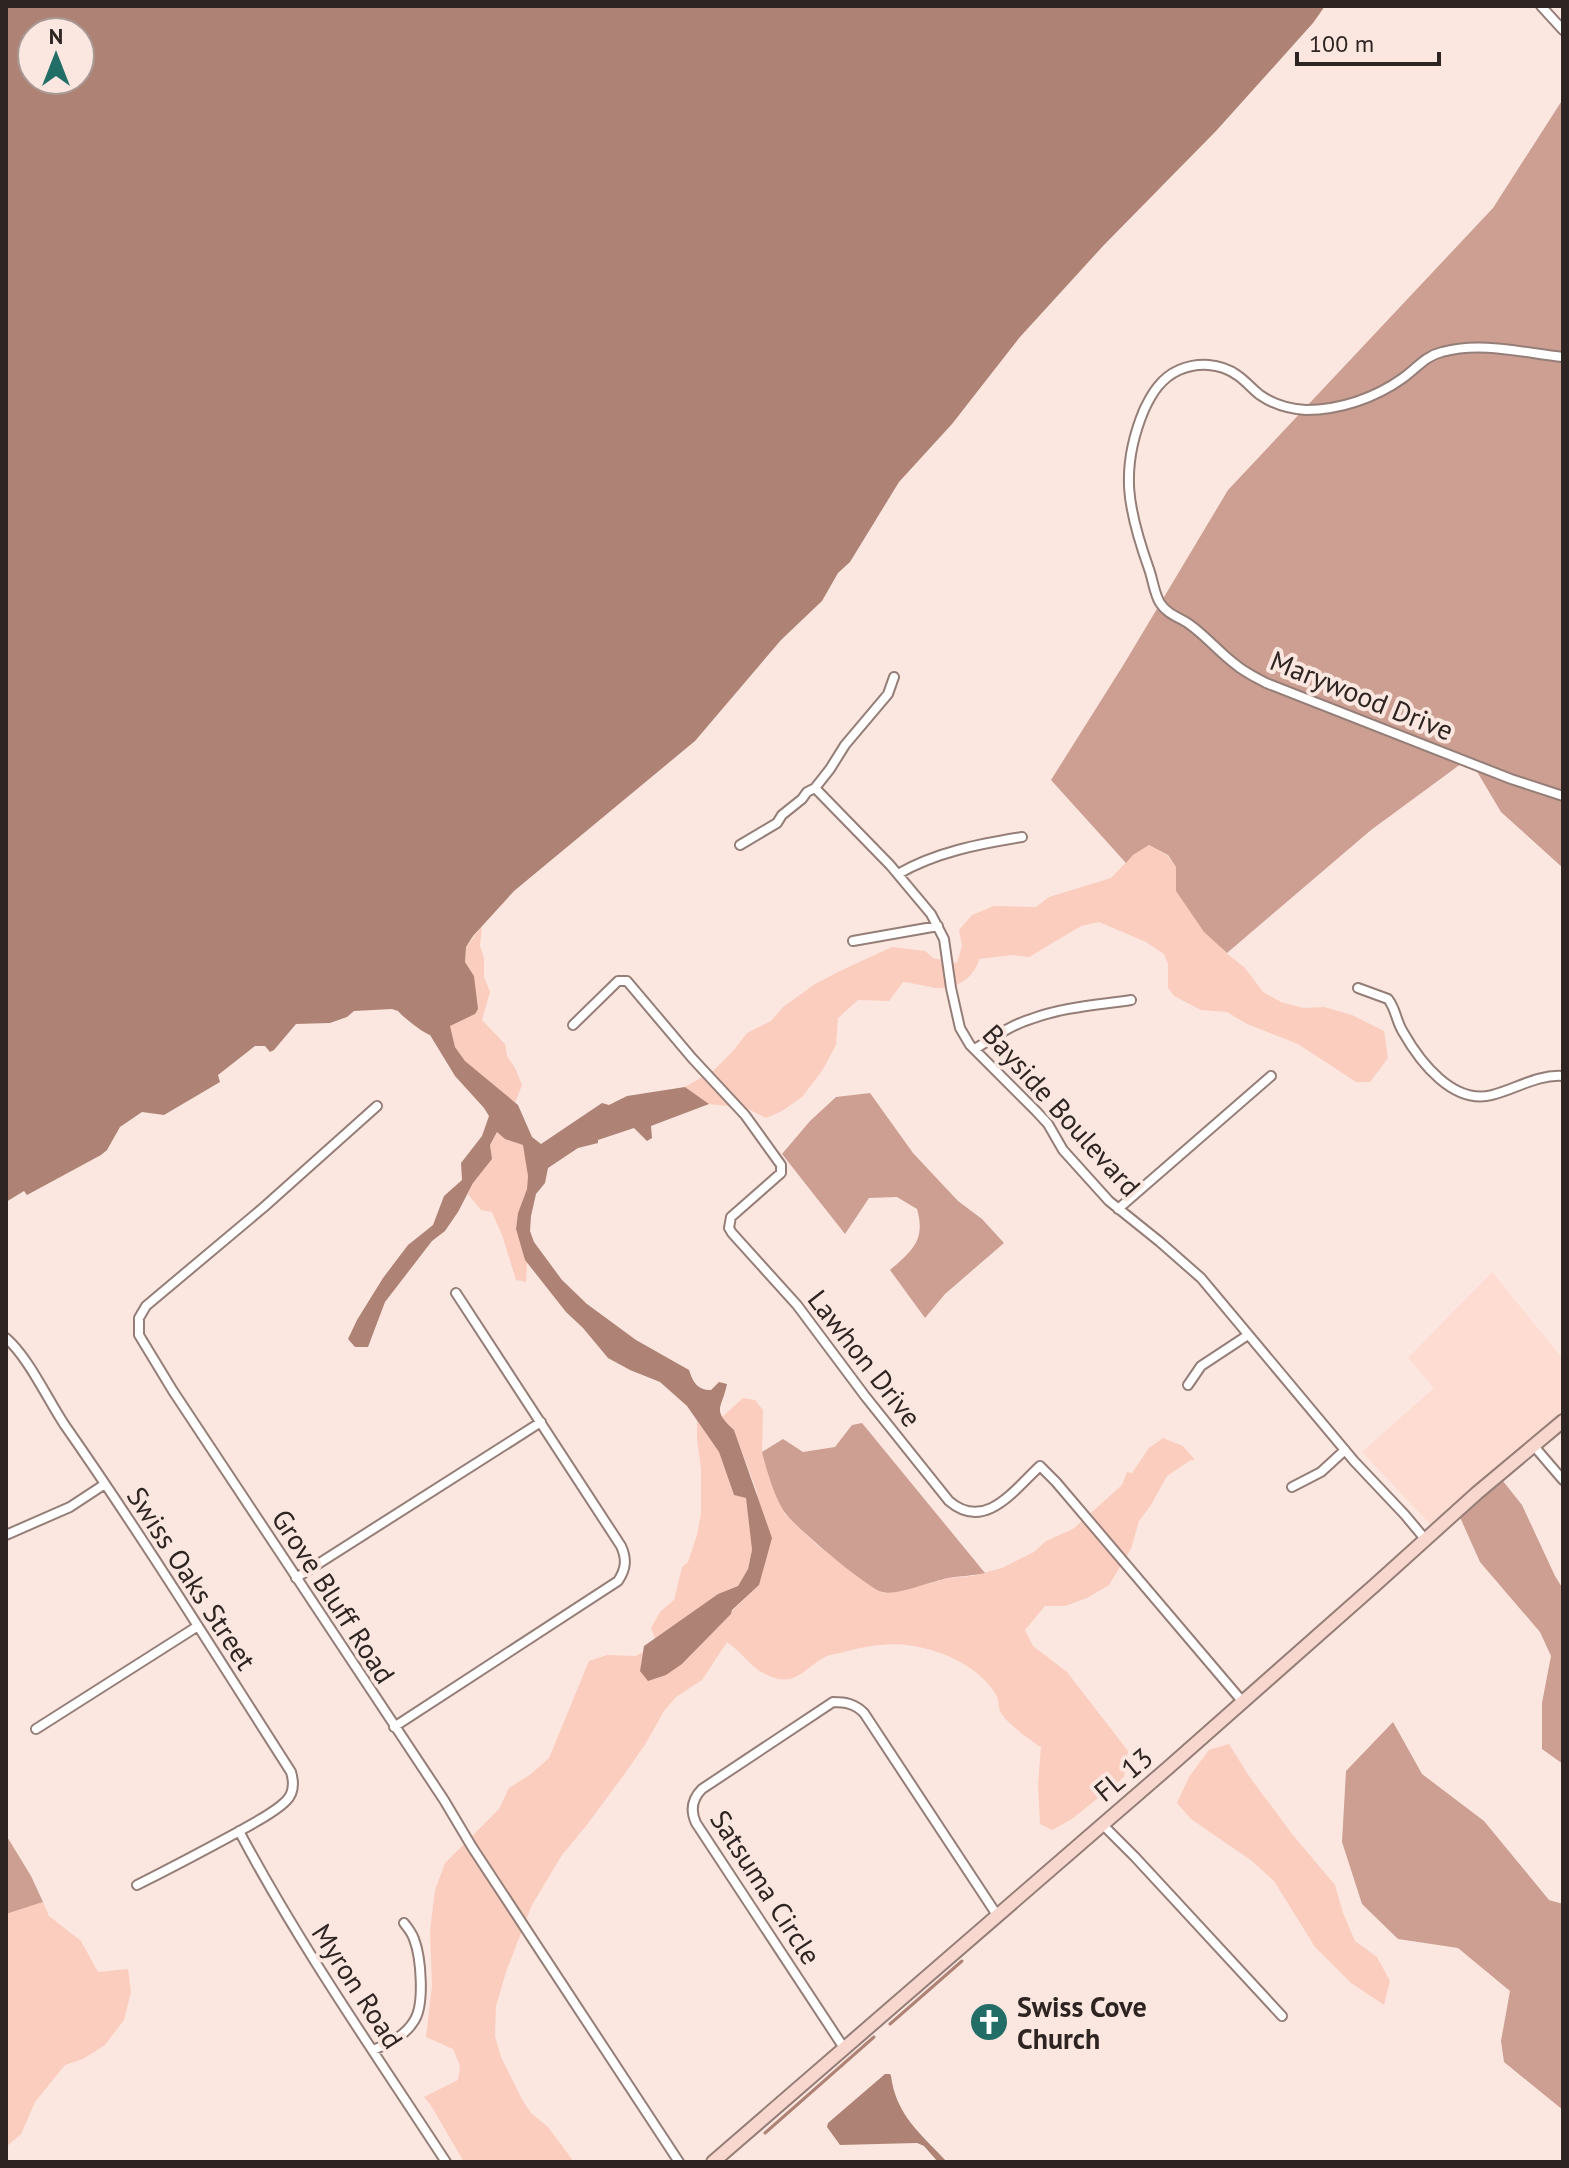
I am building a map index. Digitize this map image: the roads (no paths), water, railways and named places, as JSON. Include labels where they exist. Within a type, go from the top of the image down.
[{"type":"main road","name":"FL 13","points":[[713,2162],[1563,1421]]},
{"type":"street","points":[[1541,6],[1563,30]]},
{"type":"street","name":"Marywood Drive","points":[[1563,357],[1486,347],[1451,350],[1426,358],[1402,379],[1372,396],[1310,410],[1285,407],[1269,400],[1223,368],[1206,365],[1188,367],[1165,378],[1149,399],[1133,441],[1128,476],[1138,536],[1159,602],[1171,615],[1187,622],[1236,665],[1266,683],[1511,779],[1563,796]]},
{"type":"street","points":[[740,845],[777,823],[782,815],[815,788],[845,745],[888,694],[894,677]]},
{"type":"street","name":"Bayside Boulevard","points":[[815,788],[898,874],[931,914],[946,949],[951,988],[964,1037],[1036,1111],[1075,1164],[1118,1209],[1191,1269],[1425,1539]]},
{"type":"street","points":[[898,874],[947,852],[1022,837]]},
{"type":"street","points":[[853,941],[938,926]]},
{"type":"street","name":"Lawhon Drive","points":[[573,1025],[618,981],[627,981],[745,1115],[781,1165],[781,1173],[731,1217],[729,1228],[732,1233],[797,1305],[949,1501],[959,1510],[993,1509],[1040,1466],[1242,1701]]},
{"type":"street","points":[[1358,988],[1388,999],[1403,1034],[1432,1072],[1459,1091],[1474,1096],[1490,1096],[1544,1077],[1563,1076]]},
{"type":"street","points":[[975,1049],[1032,1018],[1068,1009],[1131,1000]]},
{"type":"street","points":[[1118,1209],[1271,1076]]},
{"type":"street","name":"Grove Bluff Road","points":[[377,1106],[146,1306],[139,1318],[139,1335],[679,2162]]},
{"type":"street","points":[[394,1727],[618,1581],[625,1568],[626,1560],[621,1546],[456,1293]]},
{"type":"street","points":[[1188,1385],[1201,1366],[1248,1335]]},
{"type":"street","name":"Swiss Oaks Street","points":[[6,1338],[15,1346],[198,1626],[293,1779],[293,1787],[286,1801],[185,1862],[137,1885]]},
{"type":"street","points":[[296,1578],[541,1422]]},
{"type":"street","points":[[1533,1445],[1563,1480]]},
{"type":"street","points":[[1292,1487],[1321,1472],[1345,1450]]},
{"type":"street","points":[[6,1535],[70,1507],[105,1484]]},
{"type":"street","points":[[36,1729],[198,1626]]},
{"type":"street","name":"Satsuma Circle","points":[[844,2048],[696,1823],[692,1809],[702,1789],[833,1702],[853,1705],[864,1713],[997,1915]]},
{"type":"street","points":[[1102,1824],[1282,2016]]},
{"type":"street","name":"Myron Road","points":[[239,1831],[306,1946],[446,2162]]},
{"type":"street","points":[[373,2050],[398,2038],[414,2023],[418,2014],[418,1952],[404,1923]]},
{"type":"waterway","points":[[890,2024],[962,1961]]},
{"type":"waterway","points":[[765,2133],[874,2037]]},
{"type":"place","name":"Swiss Cove Church","points":[[989,2022]]}]
